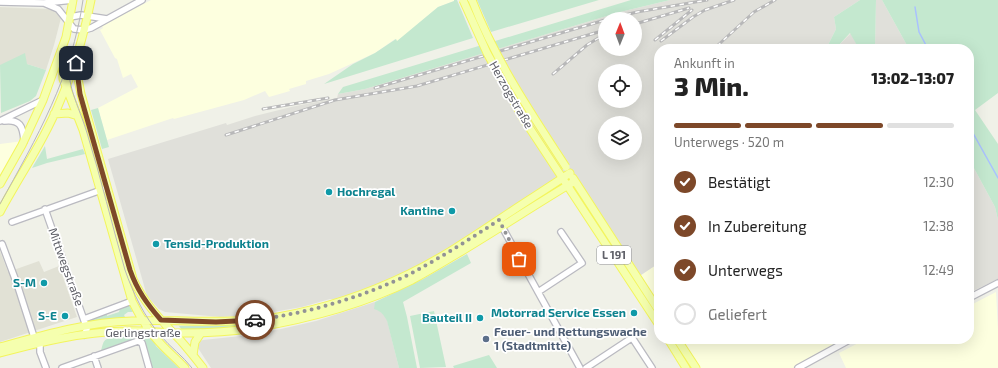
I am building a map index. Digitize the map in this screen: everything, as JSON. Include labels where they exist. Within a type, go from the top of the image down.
[{"type":"main road","points":[[0,184],[24,141],[43,100],[62,51],[70,20],[73,0]]},
{"type":"main road","points":[[0,212],[54,114],[66,87],[76,63],[91,0]]},
{"type":"main road","name":"Herzogstraße","points":[[463,0],[499,77],[523,118],[567,185]]},
{"type":"main road","name":"Herzogstraße","points":[[472,0],[495,50],[511,80],[575,181]]},
{"type":"main road","points":[[62,51],[63,75],[66,87],[104,189],[133,279],[144,299],[203,368]]},
{"type":"main road","points":[[76,63],[80,94],[104,189],[124,279],[132,301],[150,332],[186,368]]},
{"type":"main road","points":[[54,114],[68,113],[78,116]]},
{"type":"main road","name":"Gerlingstraße","points":[[0,353],[85,322],[142,320],[216,322],[250,321],[278,317],[320,307],[366,292],[408,274],[449,252],[562,178],[568,170]]},
{"type":"main road","name":"Gerlingstraße","points":[[0,347],[38,339],[125,331],[201,333],[252,328],[302,320],[346,306],[411,280],[502,227],[575,181]]},
{"type":"main road","name":"L 191","points":[[575,181],[654,303]]},
{"type":"main road","name":"L 191","points":[[567,185],[654,317]]},
{"type":"main road","points":[[193,355],[195,342],[201,333]]},
{"type":"main road","points":[[671,344],[686,368]]},
{"type":"main road","points":[[680,344],[696,368]]},
{"type":"street","points":[[0,2],[44,3],[73,0]]},
{"type":"street","points":[[44,3],[58,9],[70,20],[74,29],[84,30],[95,26],[142,0]]},
{"type":"street","points":[[70,20],[81,15],[107,19]]},
{"type":"street","points":[[0,122],[43,100]]},
{"type":"street","points":[[0,122],[17,122],[23,131],[24,141]]},
{"type":"street","points":[[12,222],[104,189]]},
{"type":"street","name":"Mittwegstraße","points":[[45,209],[85,322]]},
{"type":"street","points":[[499,220],[580,368]]},
{"type":"street","points":[[538,292],[582,263],[561,232]]},
{"type":"street","points":[[2,244],[38,339],[40,352],[46,368]]},
{"type":"street","points":[[974,295],[998,283]]},
{"type":"street","name":"Gerlingstraße","points":[[85,322],[132,301]]},
{"type":"street","points":[[84,335],[87,329],[85,322]]},
{"type":"street","points":[[586,368],[630,339],[633,339],[652,368]]},
{"type":"street","points":[[62,368],[138,341],[142,343],[150,368]]},
{"type":"street","points":[[798,368],[842,344]]},
{"type":"street","points":[[94,356],[98,368]]},
{"type":"shaded area","points":[[151,0],[454,1],[438,7],[397,42],[395,39],[375,53],[329,74],[306,81],[306,84],[289,89],[290,91],[269,97],[265,91],[244,100],[174,119],[173,118],[107,140],[98,108],[138,87],[131,74],[123,78],[117,59],[115,58],[100,30],[103,28],[102,26]]},
{"type":"shaded area","points":[[457,0],[473,38],[324,84],[353,64],[375,53],[396,39],[397,41],[438,7]]},
{"type":"shaded area","points":[[477,0],[599,0],[491,32]]},
{"type":"shaded area","points":[[631,0],[670,0],[620,12],[598,12],[598,19],[365,89],[338,94],[343,87]]},
{"type":"shaded area","points":[[670,0],[860,0],[834,17],[836,29],[828,44],[654,44],[654,266],[638,277],[570,173],[429,263],[343,300],[330,299],[302,307],[243,316],[220,317],[165,312],[159,309],[147,296],[108,159],[226,123],[227,125],[291,107],[337,98],[338,94],[365,89],[598,19],[598,56],[642,56],[642,12],[620,12]]},
{"type":"shaded area","points":[[860,0],[876,0],[875,44],[856,44],[850,33],[840,44],[828,44],[836,29],[834,17]]},
{"type":"shaded area","points":[[876,0],[882,0],[906,44],[875,44]]},
{"type":"shaded area","points":[[882,0],[998,0],[998,93],[975,110],[998,144],[998,220],[995,207],[974,168],[974,44],[906,44]]},
{"type":"shaded area","points":[[0,7],[49,9],[54,10],[60,16],[61,18],[54,45],[46,70],[27,64],[0,65]]},
{"type":"shaded area","points":[[851,33],[856,44],[840,44]]},
{"type":"shaded area","points":[[25,53],[27,64],[46,70],[36,96],[30,101],[1,113],[0,65]]},
{"type":"shaded area","points":[[98,108],[109,147],[102,149],[91,110]]},
{"type":"shaded area","points":[[23,141],[5,173],[0,174],[0,144]]},
{"type":"shaded area","points":[[45,146],[47,159],[83,149],[85,154],[32,168]]},
{"type":"shaded area","points":[[974,168],[995,207],[998,220],[998,279],[974,291]]},
{"type":"shaded area","points":[[0,251],[8,272],[39,261],[44,272],[59,266],[77,317],[0,342]]},
{"type":"shaded area","points":[[467,254],[471,263],[403,302],[417,368],[399,368],[387,321],[379,311],[374,309],[375,302],[423,279]]},
{"type":"shaded area","points":[[654,266],[654,301],[638,277]]},
{"type":"shaded area","points":[[996,292],[998,368],[846,368],[839,353],[856,344],[974,344],[974,303]]},
{"type":"shaded area","points":[[375,302],[384,308],[399,368],[211,368],[198,348],[200,341],[203,340],[250,335],[281,329],[316,321]]},
{"type":"shaded area","points":[[129,305],[133,312],[128,312],[124,315],[126,319],[89,322],[87,320],[107,312],[107,316],[119,312],[120,308]]},
{"type":"shaded area","points":[[434,311],[446,367],[420,368],[410,316]]},
{"type":"shaded area","points":[[245,323],[245,325],[218,329],[182,330],[179,326],[216,326]]},
{"type":"shaded area","points":[[140,335],[148,335],[154,341],[156,346],[179,368],[152,368],[143,341],[138,338]]},
{"type":"shaded area","points":[[135,337],[135,339],[101,351],[103,344],[108,338]]},
{"type":"shaded area","points":[[682,344],[836,345],[798,368],[697,368]]},
{"type":"shaded area","points":[[489,355],[497,368],[454,368],[453,366]]},
{"type":"waterway","points":[[915,7],[919,32],[925,44]]},
{"type":"waterway","points":[[974,135],[998,178]]},
{"type":"tram line","points":[[0,204],[40,130],[62,81],[71,55],[83,0]]},
{"type":"tram line","points":[[70,54],[69,74],[73,94],[84,123],[128,279],[135,296],[154,328],[192,368]]},
{"type":"railway","points":[[637,12],[707,0]]},
{"type":"railway","points":[[661,41],[705,10],[734,0]]},
{"type":"railway","points":[[719,44],[754,12],[775,0]]},
{"type":"railway","points":[[642,22],[689,8]]},
{"type":"railway","points":[[655,40],[692,10]]},
{"type":"railway","points":[[375,88],[598,22]]},
{"type":"railway","points":[[226,135],[335,100],[417,86],[598,32]]},
{"type":"railway","points":[[553,74],[587,45],[598,38]]},
{"type":"railway","points":[[263,109],[328,98]]},
{"type":"way so far","points":[[255,320],[278,317],[320,307],[366,292],[408,274],[429,263],[499,220],[519,259]]},
{"type":"place","name":"Hochregal","points":[[329,192]]},
{"type":"place","name":"Kantine","points":[[452,211]]},
{"type":"place","name":"Tensid-Produktion","points":[[156,244]]},
{"type":"place","name":"S-M","points":[[44,283]]},
{"type":"place","name":"Motorrad Service Essen","points":[[634,313]]},
{"type":"place","name":"S-E","points":[[65,316]]},
{"type":"place","name":"Bauteil II","points":[[480,318]]},
{"type":"place","name":"Feuer- und Rettungswache 1 (Stadtmitte)","points":[[486,339]]},
{"type":"route","points":[[76,63],[80,94],[130,270],[137,288],[144,299],[161,320],[216,322],[255,320]]}]
